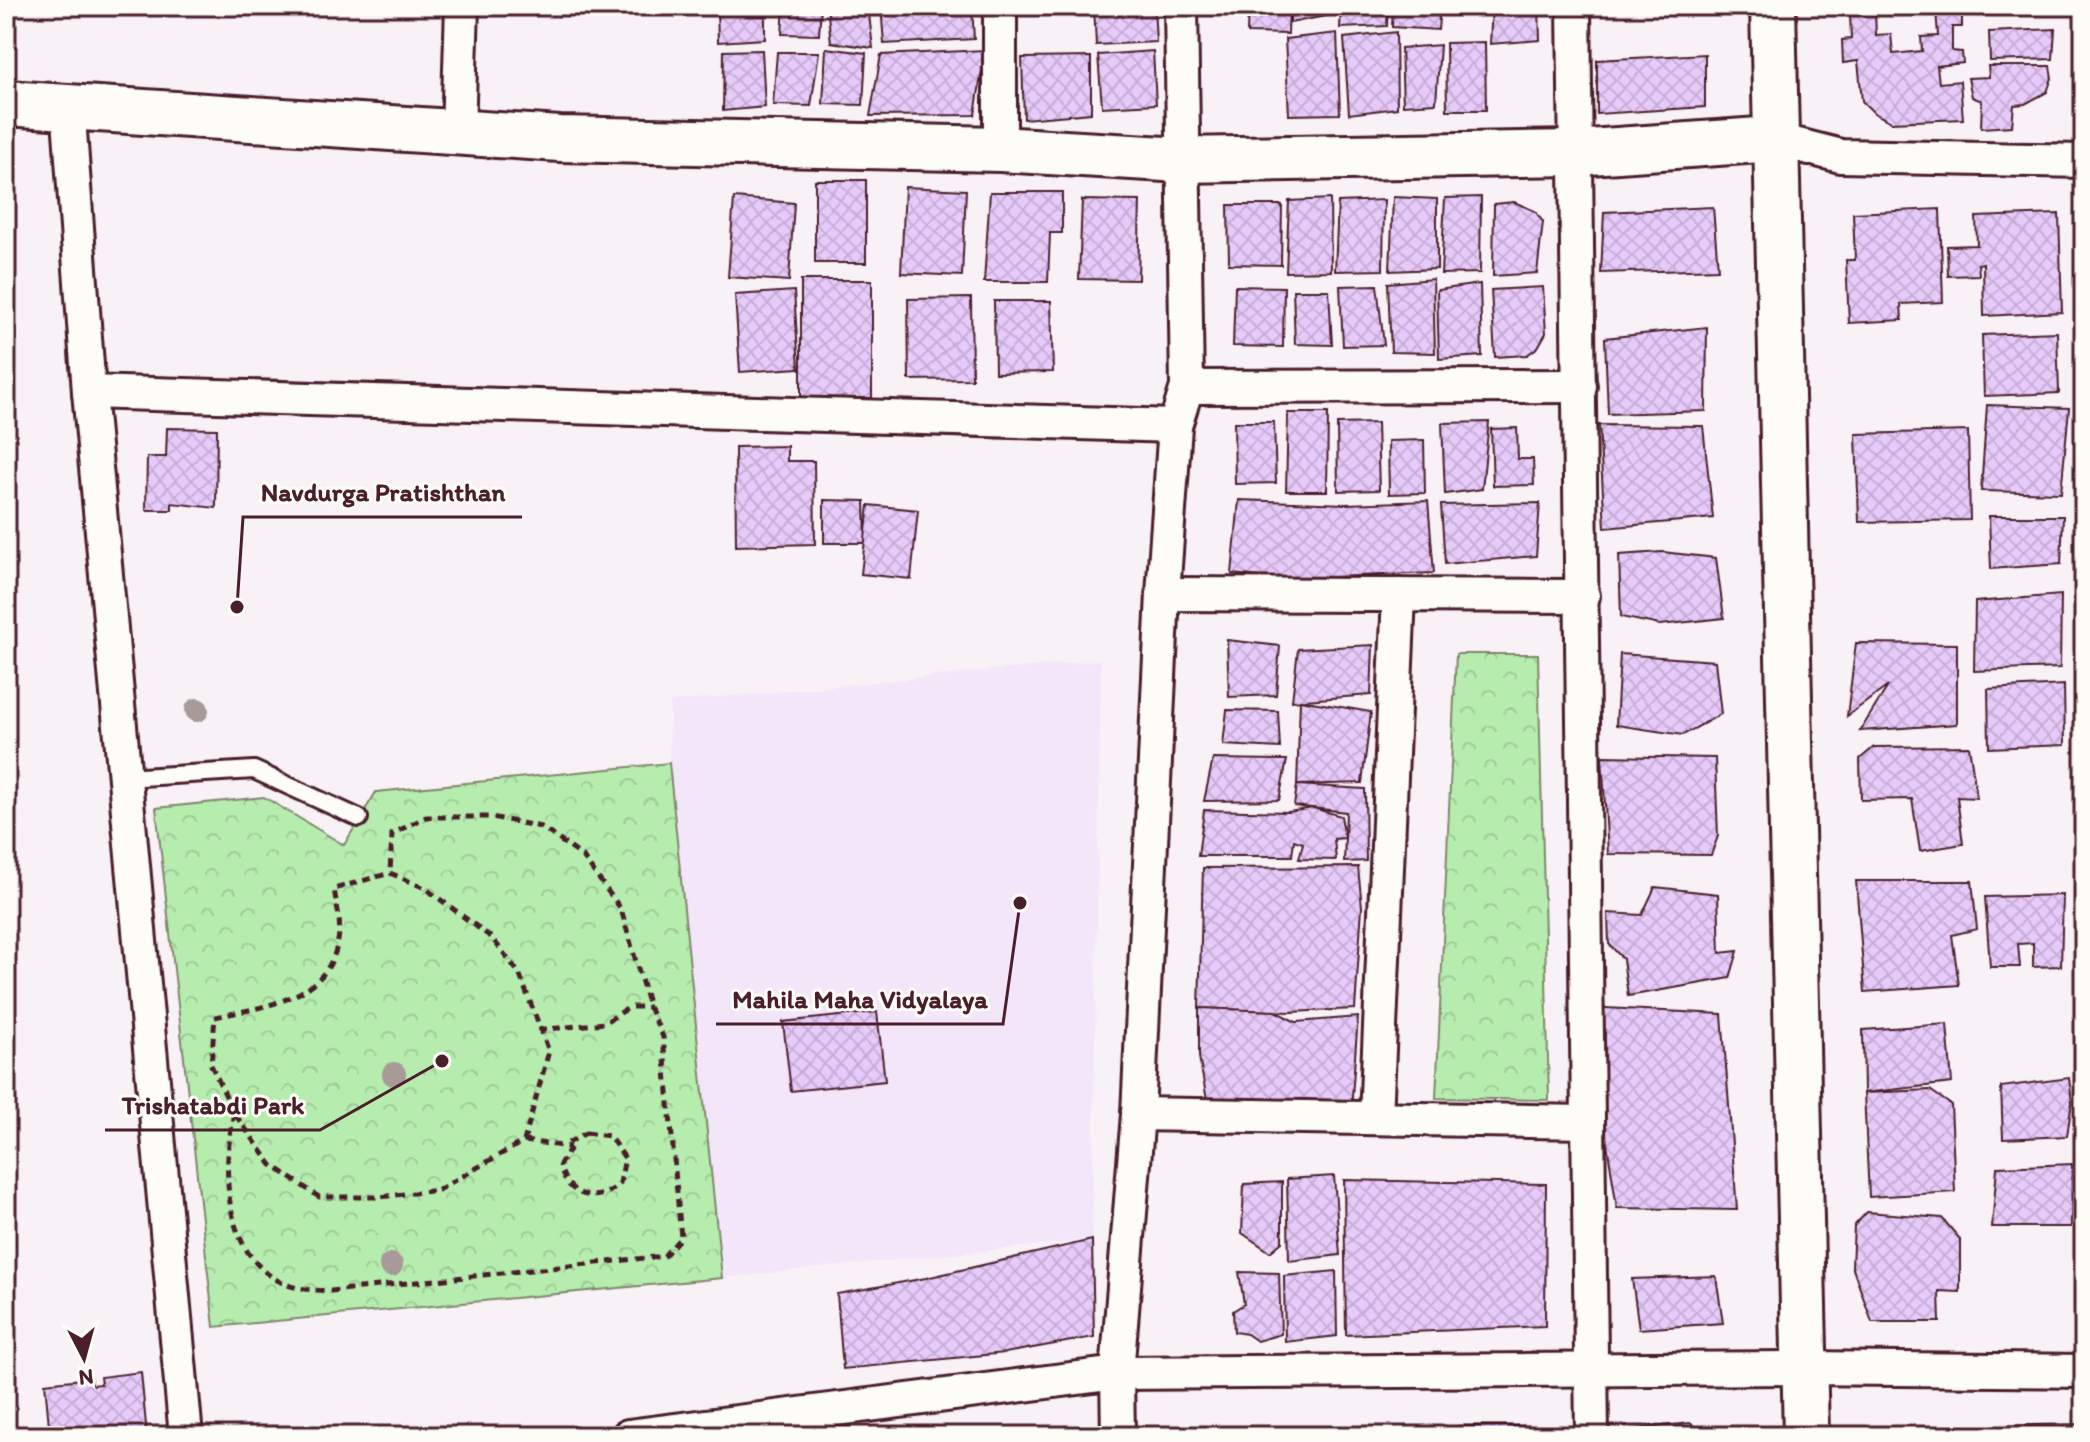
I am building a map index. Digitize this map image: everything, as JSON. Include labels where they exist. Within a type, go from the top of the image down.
[{"type":"street","points":[[458,132],[462,6]]},
{"type":"street","points":[[1000,6],[1000,149]]},
{"type":"street","points":[[1118,1436],[1117,1373],[1138,1114],[1163,594],[1175,426],[1187,387],[1181,6]]},
{"type":"street","points":[[1574,6],[1592,1436]]},
{"type":"street","points":[[1773,6],[1802,1368],[1806,1436]]},
{"type":"street","points":[[6,103],[68,104],[560,139],[1000,149],[1182,160],[1575,153],[1774,139],[1841,156],[2084,161]]},
{"type":"street","points":[[68,104],[89,392],[186,1436]]},
{"type":"street","points":[[1187,387],[1580,386]]},
{"type":"street","points":[[89,392],[1175,426]]},
{"type":"street","points":[[1163,594],[1583,596]]},
{"type":"street","points":[[1376,1118],[1399,595]]},
{"type":"street","points":[[1138,1114],[1587,1122]]},
{"type":"street","points":[[628,1436],[1117,1373],[1802,1368],[2084,1371]]},
{"type":"lane","points":[[125,778],[254,770],[359,818]]},
{"type":"path","points":[[234,1113],[226,1165],[238,1238],[256,1263],[278,1281],[305,1289],[331,1291],[664,1256],[681,1237],[663,1037],[649,1007],[621,909],[582,856],[541,827],[492,817],[426,817],[392,834],[390,873]]},
{"type":"path","points":[[524,1141],[549,1051],[538,1030],[519,973],[492,938],[425,888],[390,873],[334,889],[340,933],[327,969],[298,997],[215,1017],[211,1065],[234,1113],[272,1165],[319,1197],[380,1197],[438,1190],[524,1141],[571,1147]]},
{"type":"path","points":[[538,1030],[604,1023],[630,1007],[649,1007]]},
{"type":"path","points":[[586,1133],[609,1136],[625,1158],[620,1183],[603,1196],[592,1198],[571,1189],[560,1164],[571,1147],[568,1143],[586,1133]]},
{"type":"shaded area","points":[[1101,660],[1092,1240],[722,1278],[669,763],[670,702]]},
{"type":"green space","points":[[1456,654],[1538,654],[1549,1100],[1436,1098]]},
{"type":"green space","points":[[669,763],[722,1278],[214,1327],[156,808],[264,797],[344,845],[376,792]]},
{"type":"building","points":[[717,6],[765,6],[765,39],[718,42]]},
{"type":"building","points":[[784,6],[821,6],[819,35],[782,34]]},
{"type":"building","points":[[827,6],[868,6],[873,48],[831,42]]},
{"type":"building","points":[[881,6],[972,6],[974,39],[884,44]]},
{"type":"building","points":[[1094,6],[1154,6],[1156,42],[1096,45]]},
{"type":"building","points":[[1248,6],[1289,6],[1288,34],[1247,33]]},
{"type":"building","points":[[1290,6],[1336,6],[1336,14],[1290,23]]},
{"type":"building","points":[[1341,6],[1388,6],[1387,26],[1340,28]]},
{"type":"building","points":[[1393,6],[1440,6],[1438,30],[1392,27]]},
{"type":"building","points":[[1492,6],[1539,6],[1540,40],[1490,44]]},
{"type":"building","points":[[1980,6],[2057,6],[2057,7],[1980,9]]},
{"type":"building","points":[[1962,8],[1962,27],[1952,27],[1952,51],[1962,52],[1963,63],[1937,66],[1939,83],[1960,81],[1963,119],[1891,122],[1874,113],[1862,101],[1858,61],[1843,63],[1842,40],[1851,39],[1850,15],[1875,12],[1876,35],[1891,34],[1893,54],[1922,51],[1921,37],[1938,36],[1936,10]]},
{"type":"building","points":[[2055,29],[2053,59],[1990,61],[1989,32]]},
{"type":"building","points":[[1396,32],[1397,108],[1349,114],[1344,38]]},
{"type":"building","points":[[1337,33],[1340,114],[1289,115],[1285,39]]},
{"type":"building","points":[[1485,42],[1486,110],[1447,110],[1446,43]]},
{"type":"building","points":[[1440,45],[1436,103],[1403,105],[1401,48]]},
{"type":"building","points":[[826,48],[866,53],[863,105],[823,104]]},
{"type":"building","points":[[762,50],[765,107],[723,111],[724,51]]},
{"type":"building","points":[[985,50],[975,115],[870,116],[881,55]]},
{"type":"building","points":[[1153,51],[1156,104],[1102,107],[1098,55]]},
{"type":"building","points":[[777,52],[819,52],[811,106],[773,105]]},
{"type":"building","points":[[1705,54],[1705,107],[1597,114],[1597,60]]},
{"type":"building","points":[[1091,57],[1091,113],[1024,119],[1022,58]]},
{"type":"building","points":[[1988,66],[2050,66],[2052,78],[2047,92],[2025,104],[2014,105],[2012,126],[1981,128],[1982,101],[1972,97],[1968,78],[1989,77]]},
{"type":"building","points":[[815,180],[866,180],[866,263],[815,263]]},
{"type":"building","points":[[905,187],[966,190],[962,276],[901,273]]},
{"type":"building","points":[[990,192],[1062,192],[1062,233],[1050,233],[1048,282],[984,282]]},
{"type":"building","points":[[1393,197],[1437,199],[1437,269],[1390,271]]},
{"type":"building","points":[[1481,197],[1480,273],[1441,274],[1445,198]]},
{"type":"building","points":[[734,198],[794,203],[789,281],[728,277]]},
{"type":"building","points":[[1330,199],[1331,271],[1286,272],[1289,201]]},
{"type":"building","points":[[1082,200],[1140,201],[1138,280],[1079,279]]},
{"type":"building","points":[[1384,200],[1383,270],[1335,271],[1338,202]]},
{"type":"building","points":[[1514,202],[1535,211],[1543,222],[1537,273],[1493,276],[1494,204]]},
{"type":"building","points":[[1228,205],[1282,205],[1281,265],[1229,264]]},
{"type":"building","points":[[1713,207],[1718,269],[1601,273],[1604,212]]},
{"type":"building","points":[[1940,209],[1943,302],[1901,304],[1902,320],[1849,323],[1846,260],[1855,260],[1853,213]]},
{"type":"building","points":[[2059,214],[2062,312],[1984,316],[1983,263],[1978,264],[1979,275],[1948,276],[1947,246],[1977,245],[1976,217]]},
{"type":"building","points":[[1433,279],[1435,353],[1391,352],[1388,283]]},
{"type":"building","points":[[801,280],[872,280],[872,398],[801,398]]},
{"type":"building","points":[[1480,284],[1482,356],[1439,359],[1437,290]]},
{"type":"building","points":[[1377,285],[1384,345],[1343,346],[1340,286]]},
{"type":"building","points":[[1235,286],[1284,287],[1283,347],[1233,346]]},
{"type":"building","points":[[1543,287],[1546,333],[1538,347],[1527,355],[1495,357],[1491,290]]},
{"type":"building","points":[[1293,290],[1329,290],[1332,345],[1295,344]]},
{"type":"building","points":[[794,291],[799,368],[740,372],[735,295]]},
{"type":"building","points":[[971,298],[972,379],[909,380],[908,299]]},
{"type":"building","points":[[994,301],[1051,301],[1053,372],[995,373]]},
{"type":"building","points":[[1707,327],[1706,411],[1608,414],[1605,338]]},
{"type":"building","points":[[2057,332],[2059,393],[1984,396],[1982,335]]},
{"type":"building","points":[[1987,405],[2069,408],[2061,493],[1981,491]]},
{"type":"building","points":[[1288,413],[1328,413],[1327,491],[1286,491]]},
{"type":"building","points":[[1234,422],[1274,422],[1276,483],[1235,484]]},
{"type":"building","points":[[1489,422],[1482,489],[1445,494],[1442,423]]},
{"type":"building","points":[[1377,423],[1379,490],[1338,491],[1337,424]]},
{"type":"building","points":[[1599,425],[1703,426],[1713,518],[1605,528]]},
{"type":"building","points":[[167,428],[217,429],[216,508],[172,503],[172,510],[146,510],[147,457],[166,457]]},
{"type":"building","points":[[1517,428],[1518,459],[1533,459],[1534,485],[1493,486],[1491,429]]},
{"type":"building","points":[[1968,431],[1970,520],[1859,522],[1856,434]]},
{"type":"building","points":[[1424,440],[1425,493],[1389,494],[1388,441]]},
{"type":"building","points":[[787,446],[787,461],[814,461],[815,544],[736,546],[735,447]]},
{"type":"building","points":[[824,500],[865,501],[866,543],[824,543]]},
{"type":"building","points":[[1239,500],[1346,504],[1428,501],[1434,573],[1281,579],[1232,574]]},
{"type":"building","points":[[1540,503],[1536,556],[1445,564],[1441,505]]},
{"type":"building","points":[[869,505],[918,510],[911,579],[861,574]]},
{"type":"building","points":[[1989,516],[2063,516],[2061,564],[1991,569]]},
{"type":"building","points":[[1662,552],[1716,558],[1724,618],[1660,625],[1621,617],[1619,555]]},
{"type":"building","points":[[2061,595],[2060,668],[1974,671],[1975,602]]},
{"type":"building","points":[[1227,640],[1280,646],[1276,695],[1229,697]]},
{"type":"building","points":[[1856,643],[1957,644],[1957,724],[1860,731],[1888,686],[1847,716]]},
{"type":"building","points":[[1373,645],[1371,695],[1292,701],[1298,649]]},
{"type":"building","points":[[1620,654],[1715,661],[1721,714],[1683,735],[1616,725]]},
{"type":"building","points":[[2064,685],[2065,745],[1989,748],[1988,689]]},
{"type":"building","points":[[1300,700],[1371,712],[1362,783],[1297,785]]},
{"type":"building","points":[[1227,710],[1278,711],[1280,748],[1223,745]]},
{"type":"building","points":[[1969,746],[1977,798],[1957,797],[1963,844],[1920,851],[1912,799],[1861,800],[1860,759],[1874,747]]},
{"type":"building","points":[[1602,756],[1715,758],[1718,836],[1711,855],[1608,854]]},
{"type":"building","points":[[1213,759],[1287,760],[1279,800],[1204,801]]},
{"type":"building","points":[[1297,785],[1365,789],[1366,861],[1344,862],[1346,812],[1294,806]]},
{"type":"building","points":[[1313,808],[1341,816],[1345,838],[1334,839],[1336,860],[1299,859],[1303,843],[1294,840],[1292,856],[1198,856],[1204,810],[1288,812]]},
{"type":"building","points":[[1358,867],[1362,907],[1355,1009],[1290,1012],[1199,1008],[1203,868]]},
{"type":"building","points":[[1856,881],[1972,881],[1977,929],[1952,935],[1959,985],[1865,992]]},
{"type":"building","points":[[1655,887],[1718,894],[1720,953],[1738,951],[1730,978],[1628,996],[1623,959],[1609,944],[1608,913],[1642,915]]},
{"type":"building","points":[[2063,895],[2061,966],[2033,967],[2033,943],[2018,944],[2020,967],[1990,967],[1985,897]]},
{"type":"building","points":[[1586,1007],[1722,1014],[1737,1210],[1617,1208]]},
{"type":"building","points":[[1199,1008],[1275,1011],[1296,1022],[1358,1017],[1351,1110],[1210,1116],[1199,1057]]},
{"type":"building","points":[[877,1012],[885,1081],[791,1091],[783,1022]]},
{"type":"building","points":[[1947,1024],[1952,1083],[1864,1093],[1863,1030]]},
{"type":"building","points":[[2069,1078],[2072,1102],[2067,1136],[2003,1139],[2001,1087]]},
{"type":"building","points":[[1930,1090],[1951,1105],[1955,1192],[1869,1197],[1864,1093]]},
{"type":"building","points":[[6,1162],[15,1246],[6,1247]]},
{"type":"building","points":[[2072,1164],[2071,1227],[1992,1227],[1997,1167]]},
{"type":"building","points":[[1334,1176],[1340,1255],[1289,1261],[1287,1179]]},
{"type":"building","points":[[1344,1180],[1546,1184],[1545,1326],[1346,1335]]},
{"type":"building","points":[[1282,1182],[1282,1242],[1270,1252],[1242,1233],[1244,1184]]},
{"type":"building","points":[[1867,1212],[1942,1218],[1960,1239],[1960,1292],[1939,1291],[1940,1322],[1872,1322],[1852,1266],[1854,1226]]},
{"type":"building","points":[[1092,1240],[1094,1337],[1005,1353],[843,1369],[837,1294],[926,1278]]},
{"type":"building","points":[[1336,1271],[1337,1336],[1285,1342],[1284,1276]]},
{"type":"building","points":[[1239,1272],[1279,1273],[1281,1334],[1257,1341],[1247,1334],[1234,1332],[1233,1311],[1244,1304]]},
{"type":"building","points":[[1716,1276],[1723,1323],[1639,1329],[1632,1279]]},
{"type":"building","points":[[141,1372],[147,1436],[50,1436],[45,1383],[91,1378],[92,1385],[101,1384],[100,1377]]},
{"type":"building","points":[[1690,1423],[1707,1436],[1625,1436],[1629,1430]]},
{"type":"building","points":[[2084,1424],[2084,1436],[1993,1436],[1993,1426]]},
{"type":"building","points":[[1458,1426],[1530,1426],[1530,1436],[1458,1436]]},
{"type":"building","points":[[1972,1432],[1972,1436],[1925,1436]]},
{"type":"place","name":"Navdurga Pratishthan","points":[[237,607]]},
{"type":"place","name":"Mahila Maha Vidyalaya","points":[[1020,903]]},
{"type":"place","name":"Trishatabdi Park","points":[[442,1061]]}]
